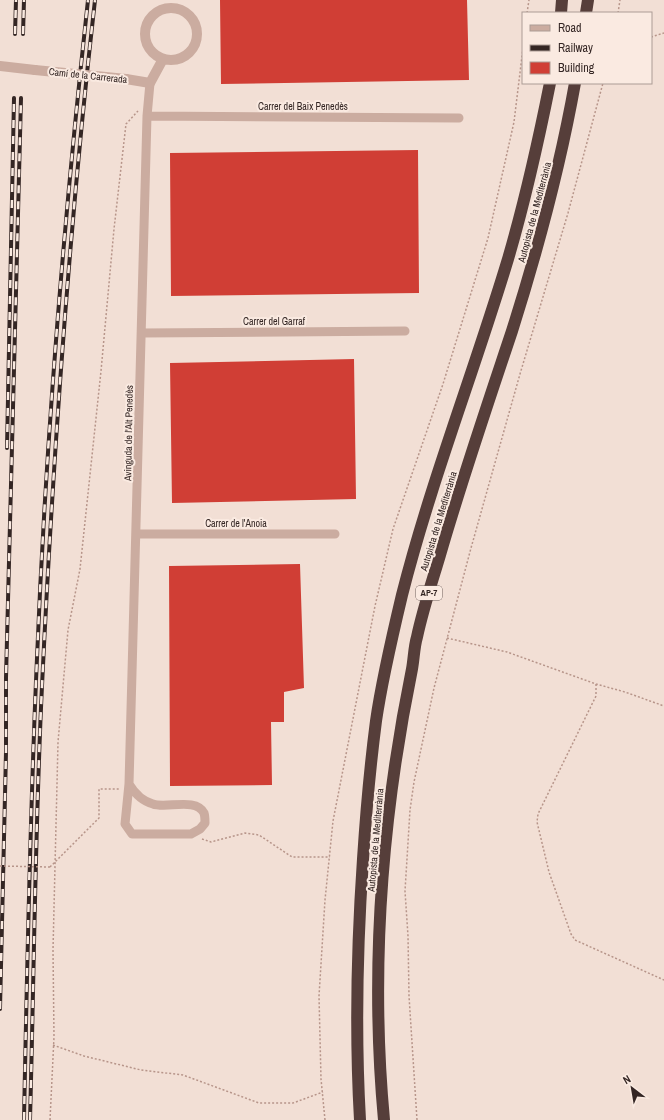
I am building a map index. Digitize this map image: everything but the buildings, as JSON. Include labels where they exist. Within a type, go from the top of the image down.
[{"type":"highway","points":[[561,12],[562,0]]},
{"type":"highway","points":[[586,12],[588,0]]},
{"type":"highway","name":"Autopista de la Mediterrània","points":[[360,1120],[357,1051],[357,967],[361,883],[371,759],[376,718],[402,597],[424,515],[489,319],[525,198],[550,84]]},
{"type":"highway","name":"Autopista de la Mediterrània","points":[[384,1120],[379,1019],[380,931],[383,879],[397,752],[416,638],[446,533],[538,244],[559,163],[576,84]]},
{"type":"street","points":[[171,4],[182,10],[193,21],[196,30],[195,43],[189,52],[182,58],[163,59],[154,54],[148,48],[145,39],[145,29],[151,17],[158,11],[171,4]]},
{"type":"street","points":[[150,83],[163,59]]},
{"type":"street","name":"Camí de la Carrerada","points":[[0,66],[126,79],[150,83]]},
{"type":"street","name":"Avinguda de l'Alt Penedès","points":[[150,83],[147,116],[137,534],[129,787],[125,824],[132,834],[191,834]]},
{"type":"street","name":"Carrer del Baix Penedès","points":[[147,116],[459,118]]},
{"type":"street","name":"Carrer del Garraf","points":[[142,333],[405,331]]},
{"type":"street","name":"Carrer de l'Anoia","points":[[137,534],[335,534]]},
{"type":"street","points":[[129,787],[141,799],[154,805],[182,804],[196,806],[203,813],[205,823],[200,829],[191,834]]},
{"type":"path","points":[[527,12],[529,0]]},
{"type":"path","points":[[618,12],[620,0]]},
{"type":"path","points":[[652,37],[664,33]]},
{"type":"path","points":[[417,1120],[409,996],[408,936],[405,891],[410,810],[414,782],[434,688],[471,548],[518,381],[568,213],[603,84]]},
{"type":"path","points":[[50,1120],[53,1045],[53,950],[58,742],[68,630],[80,569],[126,124],[149,99]]},
{"type":"path","points":[[447,638],[507,652],[596,684],[625,692],[664,706]]},
{"type":"path","points":[[596,684],[596,696],[538,814],[537,822],[549,872],[571,934],[575,940],[664,980]]},
{"type":"path","points":[[0,866],[50,867],[99,818],[100,789],[129,787]]},
{"type":"path","points":[[191,834],[211,842],[245,833],[259,835],[292,857],[330,857]]},
{"type":"path","points":[[53,1045],[84,1056],[141,1070],[183,1075],[259,1103],[293,1103],[323,1092]]},
{"type":"railway","points":[[15,34],[16,0]]},
{"type":"railway","points":[[23,34],[24,0]]},
{"type":"railway","points":[[24,1120],[32,774],[45,493],[71,164],[88,0]]},
{"type":"railway","points":[[30,1120],[38,794],[51,514],[77,171],[95,0]]},
{"type":"railway","points":[[7,448],[14,98]]},
{"type":"railway","points":[[0,1009],[6,752],[6,678],[21,98]]}]
